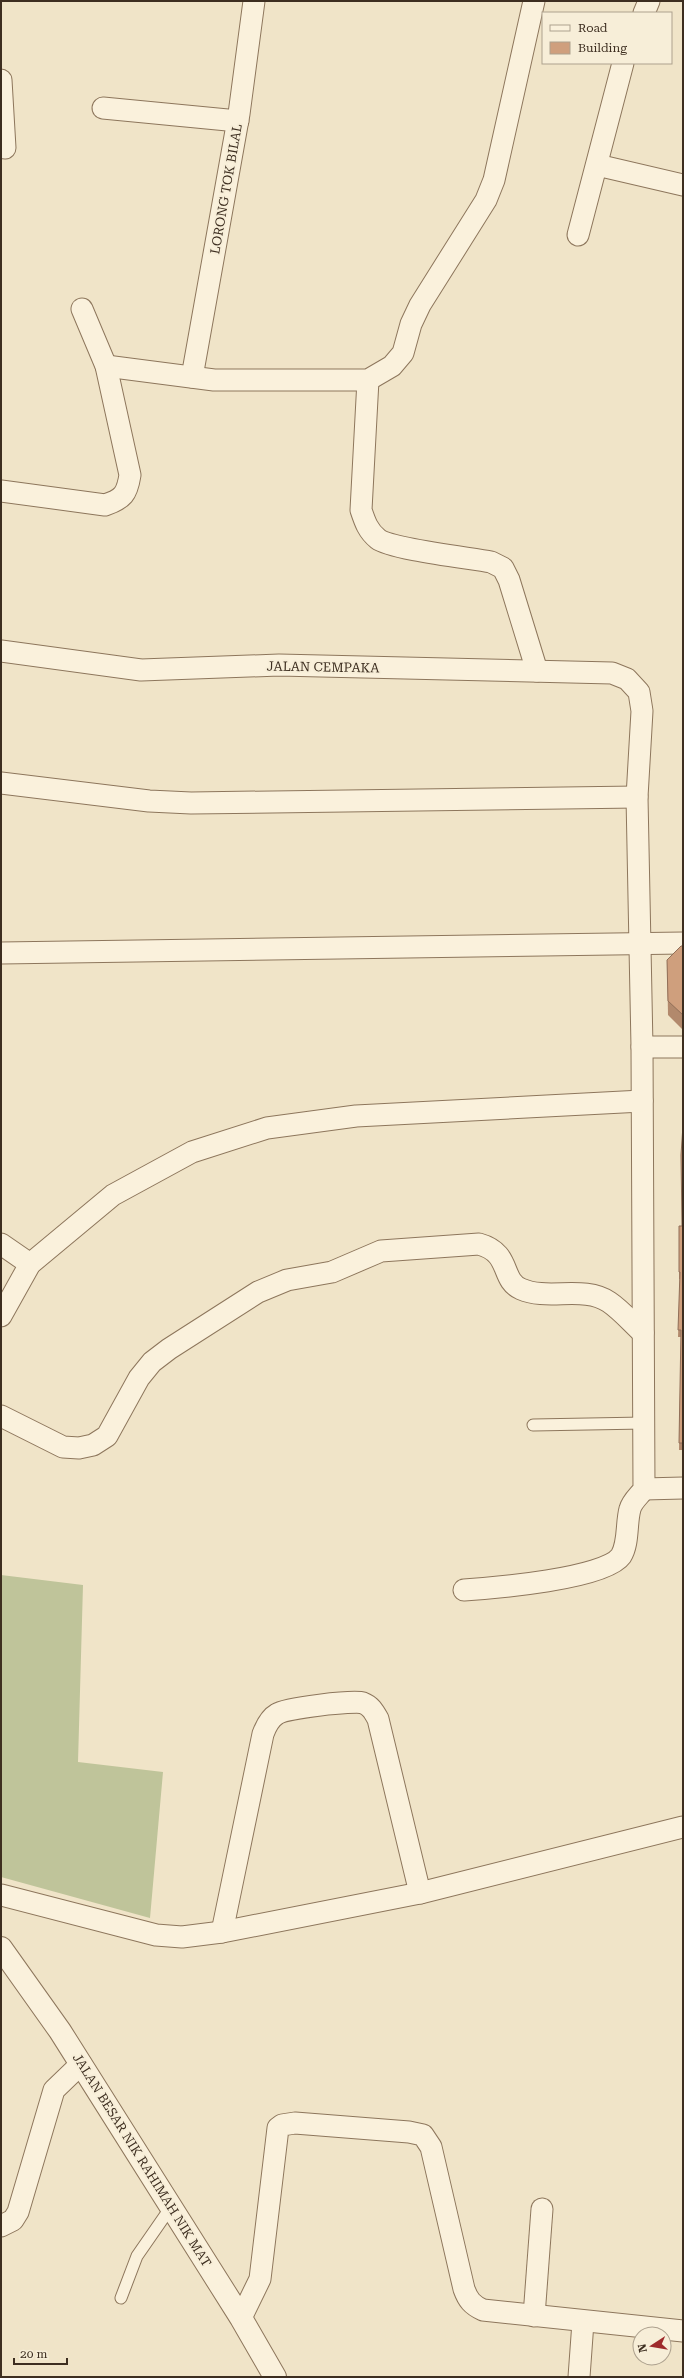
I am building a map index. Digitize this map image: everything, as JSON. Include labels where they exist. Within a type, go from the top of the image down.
[{"type":"street","name":"LORONG TOK BILAL","points":[[192,377],[238,121],[254,1]]},
{"type":"street","points":[[106,366],[192,377],[240,381],[368,380],[392,366],[403,353],[410,324],[420,305],[486,200],[494,180],[534,1]]},
{"type":"street","points":[[644,12],[649,1]]},
{"type":"street","points":[[578,235],[623,64]]},
{"type":"street","points":[[1,80],[5,148]]},
{"type":"street","points":[[103,108],[238,121]]},
{"type":"street","points":[[597,165],[683,185]]},
{"type":"street","points":[[1,491],[105,505],[119,500],[128,489],[130,475],[106,366],[82,309]]},
{"type":"street","points":[[368,380],[361,510],[368,529],[379,540],[397,546],[491,562],[503,568],[509,580],[537,672]]},
{"type":"street","name":"JALAN CEMPAKA","points":[[1,651],[141,670],[279,665],[612,673],[627,679],[639,692],[642,711],[637,797]]},
{"type":"street","points":[[1,783],[149,800],[191,803],[637,797],[638,942],[642,1047],[644,1489],[631,1506],[625,1544],[620,1557],[610,1566],[592,1572],[530,1583],[464,1590]]},
{"type":"street","points":[[1,953],[638,942],[683,943]]},
{"type":"street","points":[[642,1047],[683,1047]]},
{"type":"street","points":[[1,1316],[30,1264],[113,1195],[192,1152],[267,1128],[356,1116],[642,1101]]},
{"type":"street","points":[[1,1244],[30,1264]]},
{"type":"street","points":[[1,1416],[63,1447],[79,1448],[93,1445],[107,1436],[140,1378],[152,1362],[169,1349],[264,1289],[288,1280],[332,1272],[347,1267],[368,1254],[381,1251],[479,1244],[492,1248],[501,1258],[511,1280],[520,1289],[531,1292],[588,1295],[608,1301],[643,1333]]},
{"type":"street","points":[[644,1489],[683,1488]]},
{"type":"street","points":[[222,1932],[263,1734],[269,1722],[277,1714],[290,1709],[350,1703],[362,1703],[371,1708],[378,1718],[420,1894]]},
{"type":"street","points":[[1,1896],[156,1935],[182,1937],[222,1932],[420,1894],[683,1827]]},
{"type":"street","name":"JALAN BESAR NIK RAHIMAH NIK MAT","points":[[1,1948],[81,2064],[241,2318],[275,2377]]},
{"type":"street","points":[[1,2226],[13,2220],[18,2212],[54,2090],[81,2064]]},
{"type":"street","points":[[241,2318],[260,2279],[278,2128],[282,2125],[295,2123],[409,2132],[423,2135],[431,2146],[467,2299],[474,2306],[483,2310],[683,2332]]},
{"type":"street","points":[[534,2316],[542,2208]]},
{"type":"street","points":[[579,2377],[583,2322]]},
{"type":"lane","points":[[533,1425],[644,1423]]},
{"type":"lane","points":[[121,2298],[137,2256],[171,2207]]},
{"type":"green space","points":[[1,1575],[83,1585],[78,1762],[163,1772],[150,1918],[1,1877]]},
{"type":"building","points":[[681,946],[683,946],[683,1015],[668,1001],[667,960]]},
{"type":"building","points":[[683,1125],[683,1443],[679,1443],[681,1330],[678,1330],[680,1272],[679,1226],[682,1226],[681,1155]]}]
